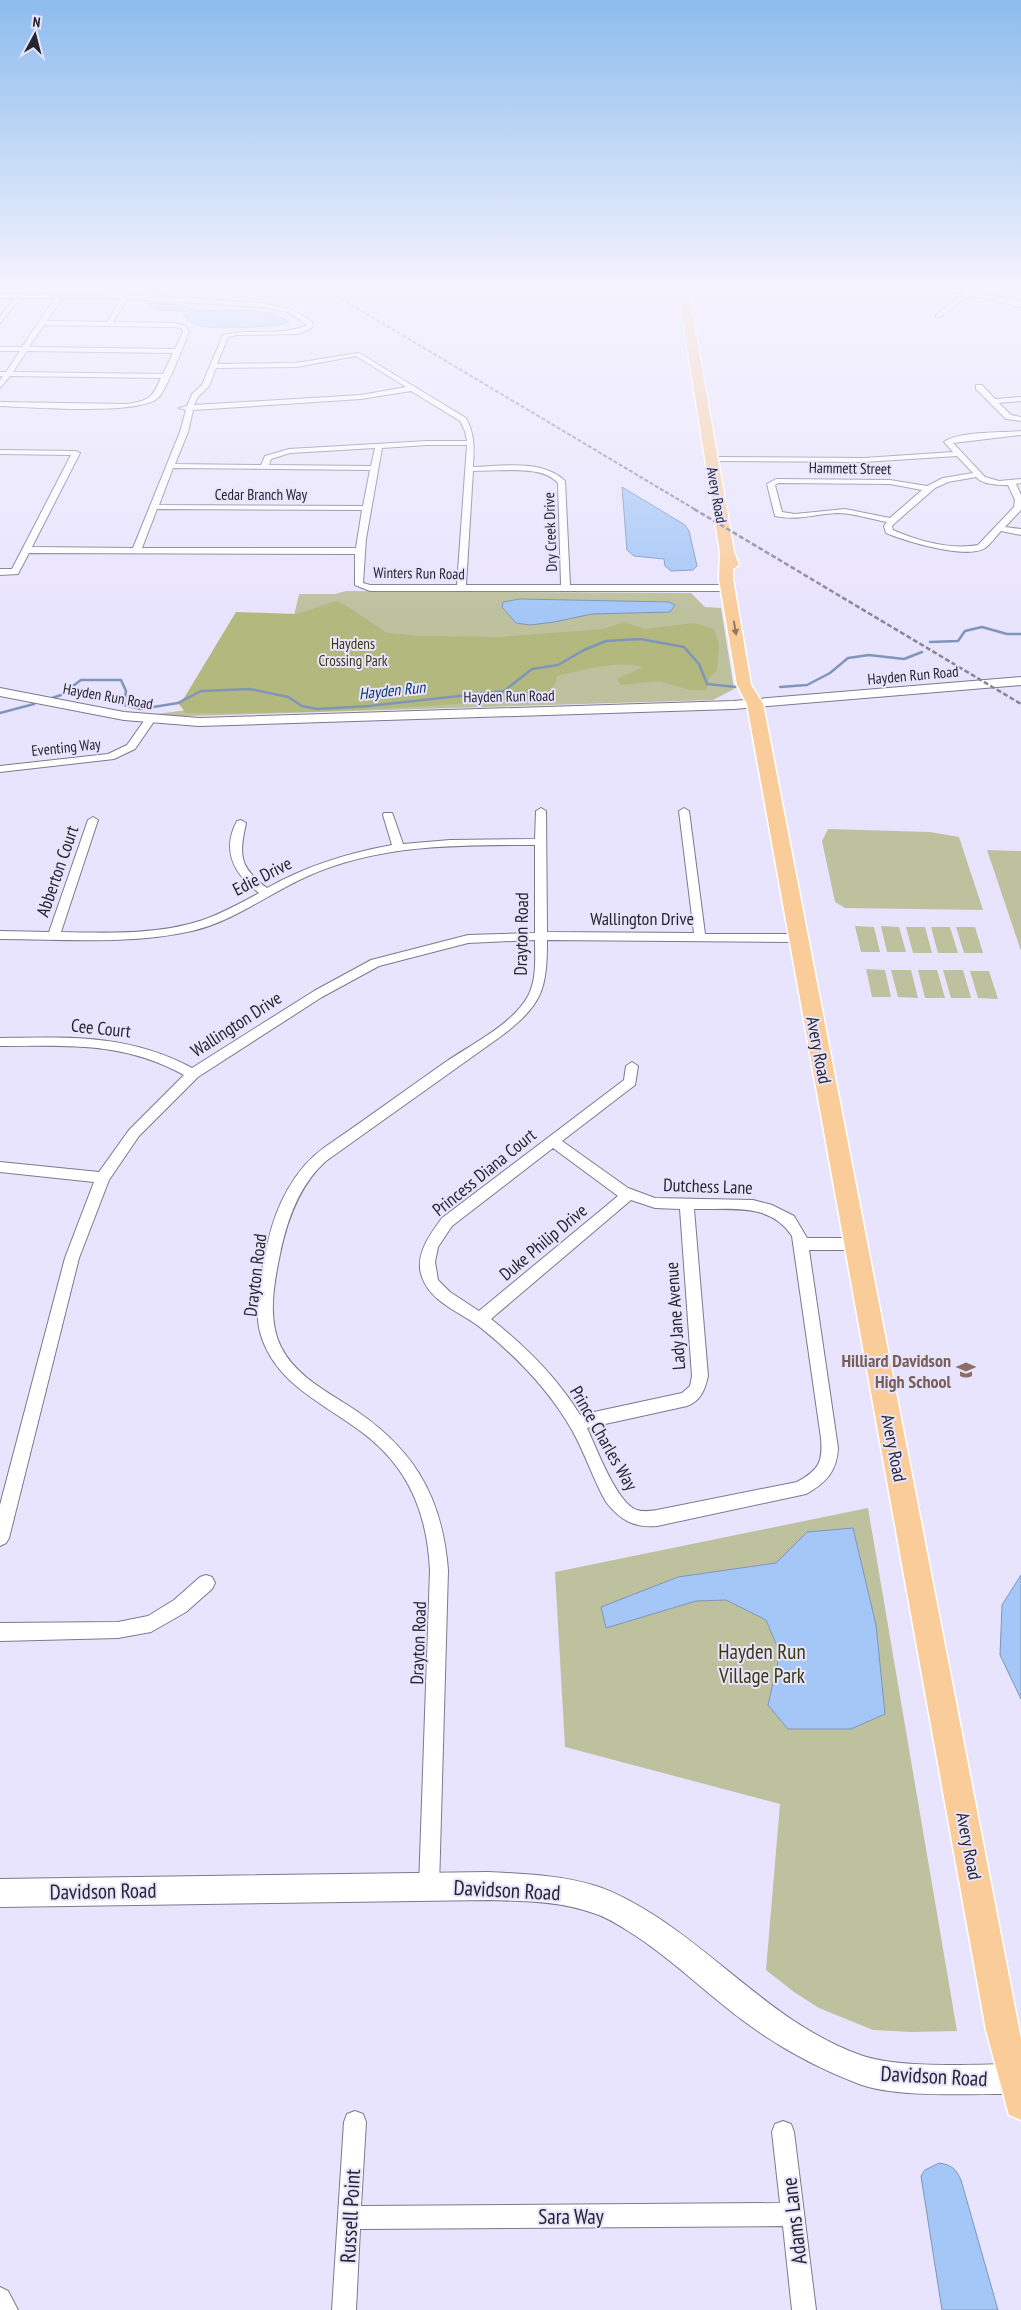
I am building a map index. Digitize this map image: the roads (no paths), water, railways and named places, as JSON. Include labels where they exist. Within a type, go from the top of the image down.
[{"type":"main road","name":"Avery Road","points":[[701,397],[728,552],[728,588],[744,685],[755,704],[1002,2030],[1019,2087]]},
{"type":"main road","name":"Avery Road","points":[[728,552],[738,578],[749,632]]},
{"type":"main road","name":"Avery Road","points":[[755,704],[759,686],[758,677]]},
{"type":"main road","name":"Hayden Run Road","points":[[0,692],[111,715],[150,720],[208,722],[627,710],[755,704],[1021,681]]},
{"type":"main road","name":"Davidson Road","points":[[0,1893],[488,1886],[544,1888],[597,1900],[650,1927],[762,2017],[805,2044],[838,2061],[862,2070],[888,2076],[1019,2087]]},
{"type":"street","points":[[0,404],[128,406],[145,403],[154,397]]},
{"type":"street","points":[[136,551],[184,432],[195,397]]},
{"type":"street","points":[[180,408],[367,397]]},
{"type":"street","points":[[427,397],[462,420],[469,431],[471,443],[470,469],[461,587]]},
{"type":"street","points":[[990,397],[1009,417],[1021,418]]},
{"type":"street","points":[[994,401],[1021,400]]},
{"type":"street","points":[[1021,433],[952,439],[948,444],[977,475],[991,482],[1021,481]]},
{"type":"street","points":[[264,467],[268,458],[281,452],[471,443]]},
{"type":"street","points":[[360,551],[379,446]]},
{"type":"street","points":[[0,452],[76,452],[15,572],[0,572]]},
{"type":"street","points":[[711,460],[896,459],[958,454]]},
{"type":"street","points":[[851,460],[848,464],[856,473]]},
{"type":"street","points":[[170,466],[375,468]]},
{"type":"street","name":"Dry Creek Drive","points":[[470,469],[532,469],[549,472],[560,478],[562,483],[566,588]]},
{"type":"street","name":"Hammett Street","points":[[892,521],[845,511],[807,516],[778,514],[771,484],[776,481],[856,473],[929,489]]},
{"type":"street","points":[[977,475],[946,480],[929,489],[892,521],[888,526],[889,531],[952,549],[973,550],[981,547],[1018,508],[1019,500],[1011,482]]},
{"type":"street","name":"Cedar Branch Way","points":[[155,507],[368,508]]},
{"type":"street","points":[[998,528],[1021,532]]},
{"type":"street","name":"Winters Run Road","points":[[26,550],[360,551],[357,578],[359,585],[370,588],[728,588]]},
{"type":"street","name":"Eventing Way","points":[[0,769],[110,757],[131,747],[150,720]]},
{"type":"street","name":"Drayton Road","points":[[429,1887],[439,1570],[435,1531],[414,1478],[371,1429],[296,1377],[276,1351],[268,1334],[265,1315],[276,1238],[288,1199],[314,1163],[376,1117],[500,1031],[530,1003],[538,986],[542,936],[541,811]]},
{"type":"street","points":[[684,811],[700,937]]},
{"type":"street","points":[[388,815],[398,846]]},
{"type":"street","name":"Abberton Court","points":[[54,934],[93,820]]},
{"type":"street","points":[[241,822],[236,843],[237,867],[245,877],[266,893]]},
{"type":"street","name":"Edie Drive","points":[[0,935],[148,933],[194,927],[328,864],[361,854],[398,846],[468,842],[540,842]]},
{"type":"street","name":"Wallington Drive","points":[[0,1538],[72,1258],[103,1178],[134,1133],[194,1074],[242,1040],[318,994],[375,963],[468,939],[542,936],[798,938]]},
{"type":"street","name":"Cee Court","points":[[0,1042],[95,1042],[125,1046],[155,1054],[194,1074]]},
{"type":"street","name":"Princess Diana Court","points":[[480,1319],[439,1292],[429,1277],[428,1263],[432,1241],[447,1222],[630,1082],[632,1066]]},
{"type":"street","name":"Dutchess Lane","points":[[553,1141],[622,1192],[655,1203],[753,1205],[772,1210],[789,1220],[799,1235],[801,1244],[831,1455],[826,1469],[815,1482],[800,1489],[667,1516],[643,1519],[629,1514]]},
{"type":"street","points":[[0,1167],[103,1178]]},
{"type":"street","name":"Duke Philip Drive","points":[[480,1319],[629,1194]]},
{"type":"street","name":"Lady Jane Avenue","points":[[576,1423],[687,1399],[697,1389],[700,1376],[687,1204]]},
{"type":"street","points":[[801,1244],[856,1244]]},
{"type":"street","name":"Prince Charles Way","points":[[480,1319],[507,1342],[547,1382],[576,1423],[612,1497],[629,1514]]},
{"type":"street","points":[[0,1632],[118,1630],[151,1624],[180,1606],[206,1583]]},
{"type":"street","name":"Russell Point","points":[[344,2310],[355,2122]]},
{"type":"street","name":"Adams Lane","points":[[782,2132],[804,2310]]},
{"type":"street","name":"Sara Way","points":[[349,2218],[793,2214]]},
{"type":"street","points":[[0,2299],[6,2310]]},
{"type":"water","points":[[622,487],[685,525],[689,531],[697,566],[693,570],[671,571],[665,566],[664,559],[634,556],[627,550]]},
{"type":"water","points":[[520,599],[669,602],[675,605],[670,612],[592,614],[530,625],[516,623],[502,607],[503,602]]},
{"type":"water","points":[[853,1528],[876,1625],[885,1714],[851,1729],[788,1729],[768,1705],[780,1653],[766,1620],[726,1600],[696,1601],[606,1628],[601,1607],[678,1577],[776,1563],[807,1532]]},
{"type":"water","points":[[1021,1575],[1021,1699],[1000,1655],[1002,1605]]},
{"type":"water","points":[[939,2163],[953,2168],[961,2180],[998,2310],[942,2310],[921,2176],[925,2170]]},
{"type":"waterway","name":"Hayden Run","points":[[930,642],[958,641],[965,631],[982,627],[1007,634],[1021,634]]},
{"type":"waterway","name":"Hayden Run","points":[[52,698],[61,695],[81,680],[121,680],[126,691],[124,705],[141,709],[178,703],[201,691],[250,689],[288,697],[302,706],[317,709],[369,706],[504,691],[532,669],[558,665],[584,650],[606,641],[640,639],[684,647],[699,664],[707,684],[736,687]]},
{"type":"waterway","name":"Hayden Run","points":[[780,687],[807,685],[830,673],[848,658],[869,655],[904,659],[922,652]]},
{"type":"waterway","name":"Hayden Run","points":[[0,713],[34,704]]},
{"type":"railway","points":[[506,397],[696,510]]},
{"type":"railway","points":[[694,509],[1021,704]]},
{"type":"place","name":"Hilliard Davidson High School","points":[[966,1370]]},
{"type":"park label","name":"Haydens Crossing Park","points":[[353,652]]},
{"type":"park label","name":"Hayden Run Village Park","points":[[762,1663]]}]
